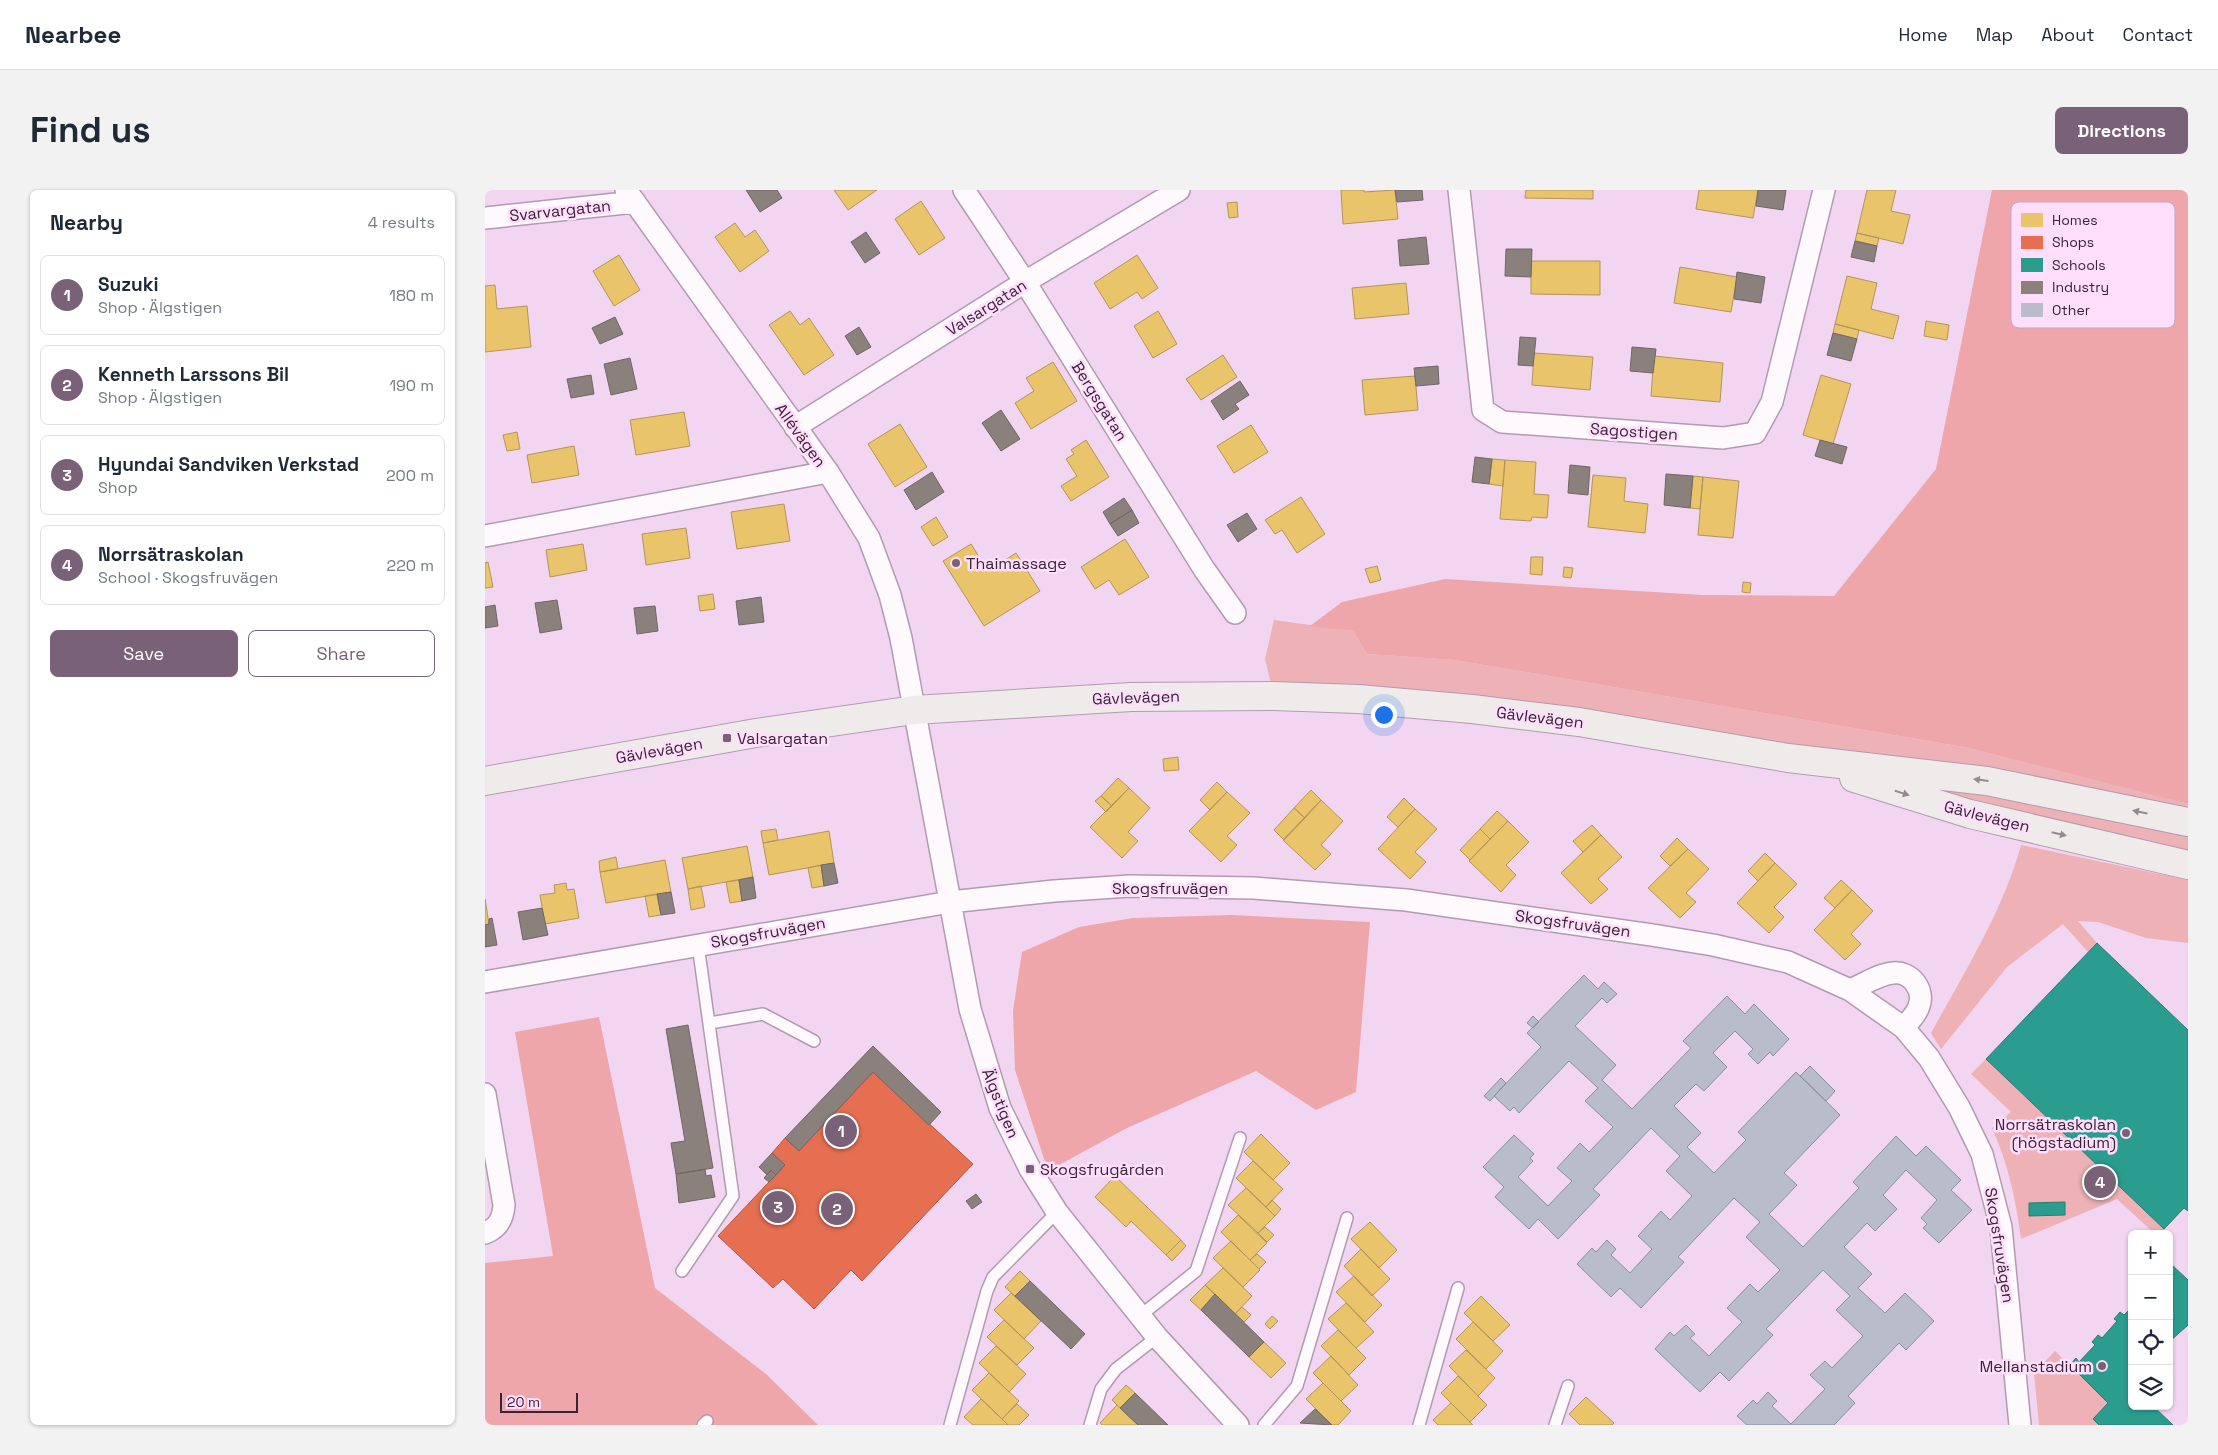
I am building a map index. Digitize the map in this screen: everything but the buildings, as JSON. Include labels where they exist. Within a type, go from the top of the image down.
[{"type":"main road","name":"Gävlevägen","points":[[485,781],[756,733],[847,718],[914,710],[1140,696],[1274,696],[1358,699],[1560,720],[1788,758],[1987,781],[2188,822]]},
{"type":"main road","name":"Gävlevägen","points":[[1788,758],[1969,814],[2188,865]]},
{"type":"street","name":"Bergsgatan","points":[[964,190],[1025,282],[1204,569],[1235,613]]},
{"type":"street","name":"Valsargatan","points":[[795,427],[1025,282],[1179,190]]},
{"type":"street","name":"Sagostigen","points":[[1459,190],[1483,410],[1502,422],[1723,438],[1755,433],[1772,402],[1824,190]]},
{"type":"street","name":"Svarvargatan","points":[[485,218],[631,196]]},
{"type":"street","name":"Allévägen","points":[[631,196],[828,472],[869,538],[890,595],[914,710]]},
{"type":"street","points":[[485,536],[828,472]]},
{"type":"street","name":"Älgstigen","points":[[914,710],[970,1009],[994,1091],[1019,1150],[1057,1212],[1157,1337],[1238,1425]]},
{"type":"street","name":"Skogsfruvägen","points":[[485,982],[950,902],[1025,893],[1130,886],[1253,888],[1406,900],[1723,947],[1788,962],[1850,990],[1904,1028],[1929,1058],[1959,1107],[1982,1154],[1993,1191],[2003,1243],[2020,1425]]},
{"type":"street","points":[[1850,990],[1894,972],[1909,976],[1917,985],[1921,994],[1919,1007],[1904,1028]]},
{"type":"street","points":[[485,1094],[504,1205],[503,1216],[499,1224],[485,1233]]},
{"type":"lane","points":[[682,1272],[733,1196],[698,945]]},
{"type":"lane","points":[[710,1023],[763,1014],[814,1041]]},
{"type":"lane","points":[[1140,1316],[1196,1270],[1240,1138]]},
{"type":"lane","points":[[950,1425],[987,1290],[993,1277],[1057,1212]]},
{"type":"lane","points":[[1264,1425],[1297,1386],[1347,1218]]},
{"type":"lane","points":[[1419,1425],[1458,1288]]},
{"type":"lane","points":[[1090,1425],[1101,1389],[1117,1369],[1157,1337]]},
{"type":"lane","points":[[1555,1425],[1568,1386]]},
{"type":"shaded area","points":[[1992,190],[2188,190],[2188,804],[1969,748],[1455,660],[1367,654],[1353,631],[1310,626],[1342,602],[1445,579],[1702,595],[1834,596],[1936,469]]},
{"type":"shaded area","points":[[1274,620],[1353,631],[1367,654],[1455,660],[1969,748],[2162,797],[2188,804],[2188,865],[1788,758],[1274,696],[1265,659]]},
{"type":"shaded area","points":[[2021,845],[2188,880],[2188,943],[2146,938],[2098,922],[2078,921],[2097,943],[2088,952],[2063,924],[2007,967],[1941,1049],[1931,1033],[1982,941],[2014,869]]},
{"type":"shaded area","points":[[1231,915],[1370,922],[1356,1092],[1316,1110],[1256,1071],[1127,1128],[1048,1171],[1015,1070],[1013,1011],[1022,952],[1079,927],[1133,918]]},
{"type":"shaded area","points":[[599,1017],[655,1288],[766,1374],[818,1425],[485,1425],[485,1263],[553,1256],[515,1032]]},
{"type":"shaded area","points":[[1986,1059],[2164,1230],[2151,1230],[2117,1199],[2021,1239],[2011,1182],[1992,1128],[2011,1112],[1971,1074]]},
{"type":"shaded area","points":[[2055,1351],[2108,1403],[2093,1419],[2099,1425],[2039,1425],[2034,1373]]},
{"type":"place","name":"Thaimassage","points":[[956,563]]},
{"type":"place","name":"Valsargatan","points":[[727,738]]},
{"type":"place","name":"Suzuki","points":[[841,1131]]},
{"type":"place","name":"Norrsätraskolan (högstadium)","points":[[2126,1133]]},
{"type":"place","name":"Skogsfrugården","points":[[1030,1169]]},
{"type":"place","name":"Norrsätraskolan","points":[[2100,1182]]},
{"type":"place","name":"Hyundai Sandviken Verkstad","points":[[778,1207]]},
{"type":"place","name":"Kenneth Larssons Bil","points":[[837,1209]]},
{"type":"place","name":"Mellanstadium","points":[[2102,1366]]}]
